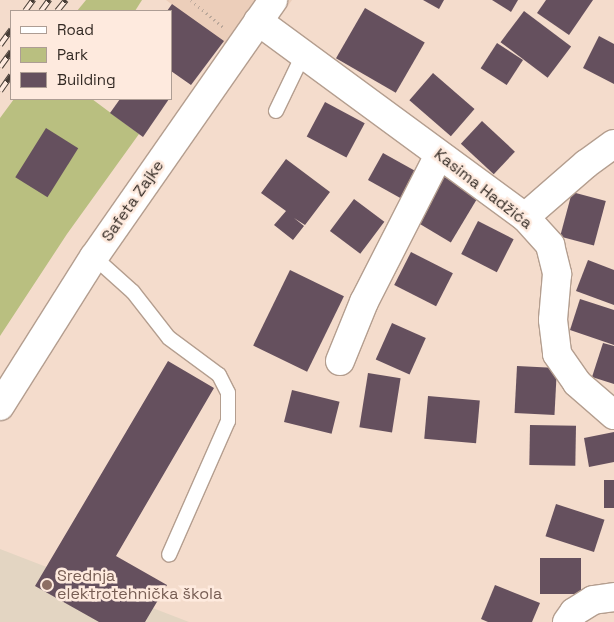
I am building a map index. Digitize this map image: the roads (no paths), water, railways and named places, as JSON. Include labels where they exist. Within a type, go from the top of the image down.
[{"type":"street","name":"Kasima Hadžića","points":[[265,10],[303,55],[525,218],[550,246],[557,274],[553,320],[557,354],[577,382],[614,415]]},
{"type":"street","name":"Safeta Zajke","points":[[0,406],[94,258],[265,10]]},
{"type":"street","points":[[525,218],[586,164],[614,144]]},
{"type":"street","points":[[340,362],[364,302],[439,155]]},
{"type":"street","points":[[566,622],[574,612],[593,600],[614,597]]},
{"type":"lane","points":[[276,111],[303,55]]},
{"type":"lane","points":[[94,258],[133,292],[169,338],[219,376],[228,393],[228,421],[169,555]]},
{"type":"railway","points":[[26,10],[33,0]]},
{"type":"railway","points":[[42,10],[49,0]]},
{"type":"railway","points":[[58,10],[66,0]]},
{"type":"railway","points":[[0,45],[10,31]]},
{"type":"railway","points":[[0,67],[10,53]]},
{"type":"railway","points":[[0,91],[10,76]]},
{"type":"place","name":"Srednja elektrotehnička škola","points":[[47,585]]}]
